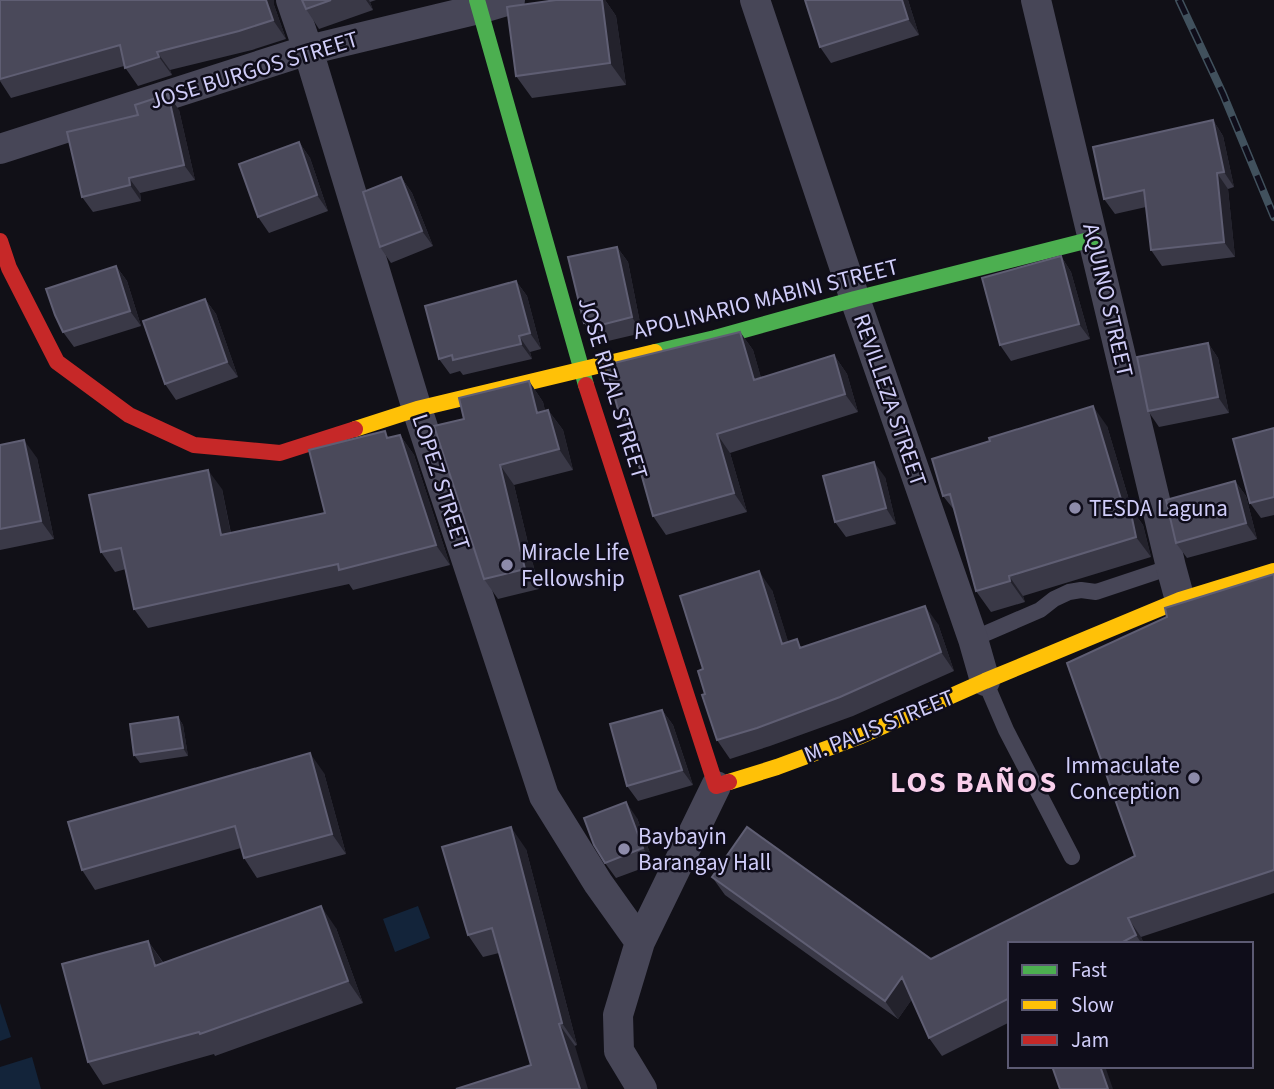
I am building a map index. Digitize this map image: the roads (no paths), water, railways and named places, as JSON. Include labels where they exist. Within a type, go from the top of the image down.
[{"type":"main road","name":"JOSE RIZAL STREET","points":[[478,5],[581,369],[716,786]]},
{"type":"main road","name":"APOLINARIO MABINI STREET","points":[[0,241],[9,268],[57,362],[129,415],[194,444],[280,453],[417,409],[715,338],[855,299],[1093,239]]},
{"type":"main road","name":"M. PALIS STREET","points":[[716,786],[862,736],[985,681],[1180,600],[1274,571]]},
{"type":"street","name":"LOPEZ STREET","points":[[291,0],[417,409],[544,796],[598,883],[640,942]]},
{"type":"street","name":"JOSE BURGOS STREET","points":[[0,149],[308,50],[478,5],[510,0]]},
{"type":"street","name":"REVILLEZA STREET","points":[[755,0],[985,681]]},
{"type":"street","name":"AQUINO STREET","points":[[1036,0],[1180,600]]},
{"type":"street","points":[[642,1089],[619,1051],[618,1015],[640,942],[716,786]]},
{"type":"lane","points":[[973,639],[1040,610],[1069,592],[1096,592],[1171,567]]},
{"type":"lane","points":[[985,681],[1006,730],[1072,857]]},
{"type":"water","points":[[418,906],[430,938],[395,952],[383,919]]},
{"type":"water","points":[[0,1003],[11,1037],[0,1041]]},
{"type":"water","points":[[32,1057],[41,1089],[0,1089],[0,1067]]},
{"type":"railway","points":[[1179,0],[1223,94],[1274,217]]},
{"type":"place","name":"TESDA Laguna","points":[[1075,508]]},
{"type":"place","name":"Miracle Life Fellowship","points":[[507,565]]},
{"type":"place","name":"Immaculate Conception","points":[[1194,778]]},
{"type":"place","name":"Baybayin Barangay Hall","points":[[624,849]]},
{"type":"district","name":"LOS BAÑOS","points":[[974,782]]}]
